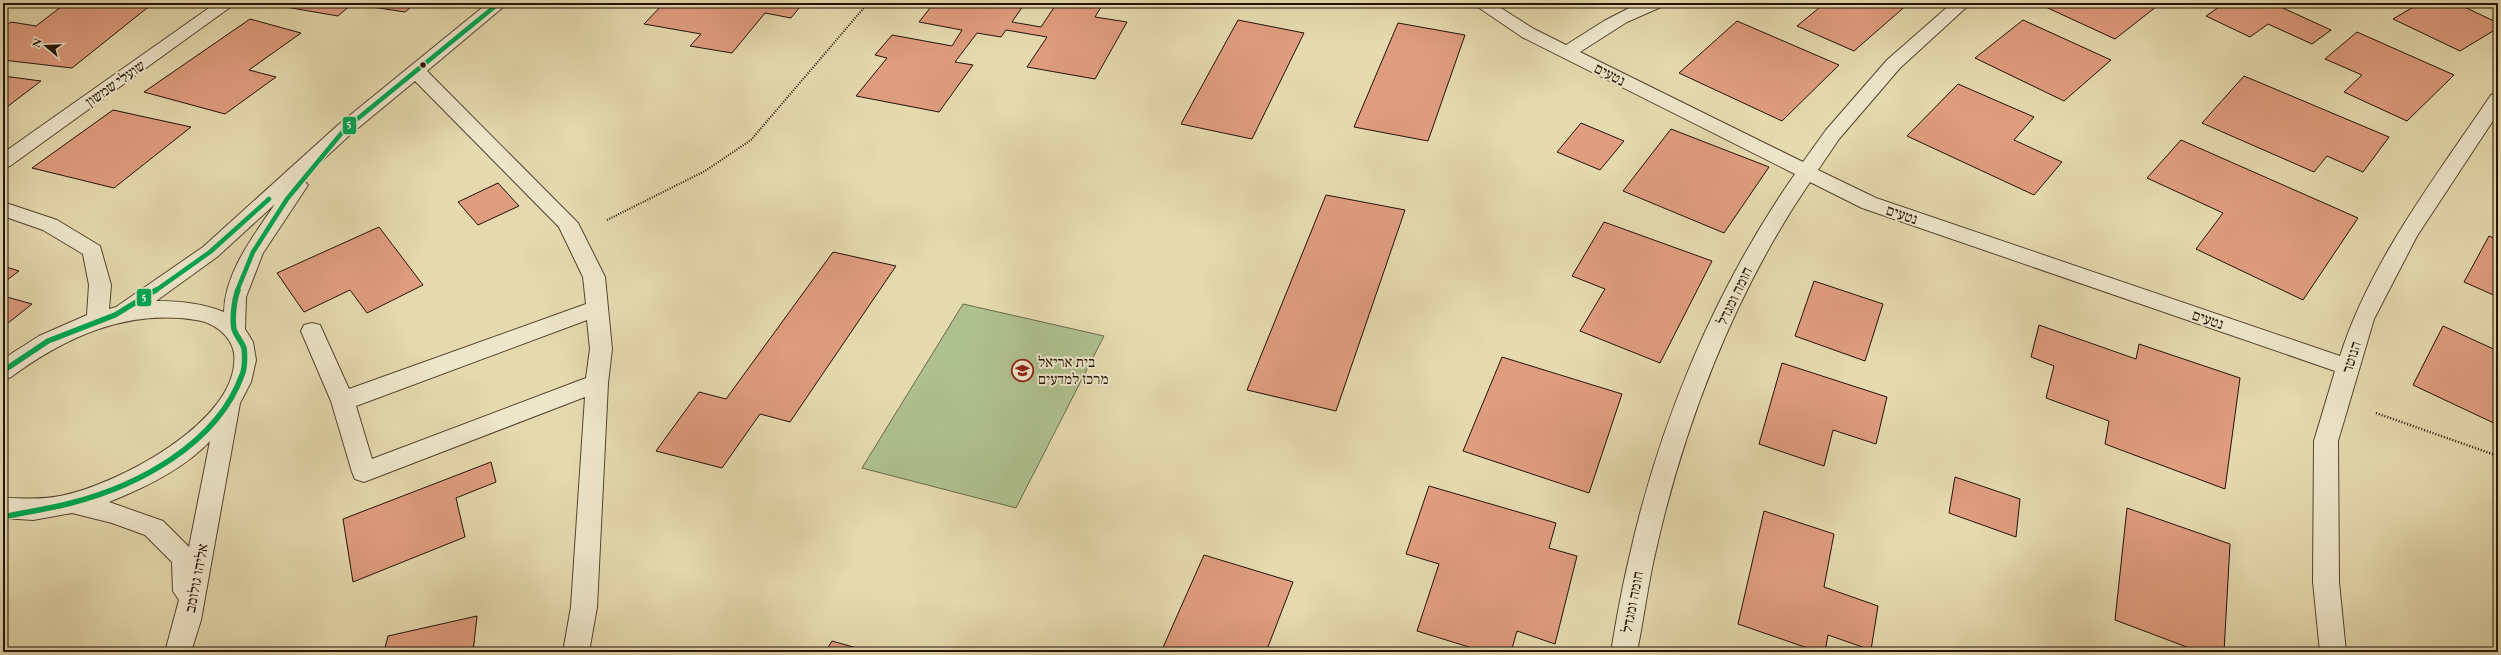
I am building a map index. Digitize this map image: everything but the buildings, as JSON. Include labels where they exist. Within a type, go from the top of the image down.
[{"type":"street","name":"שועלי שמשון","points":[[3,162],[226,3]]},
{"type":"street","points":[[3,371],[48,341],[106,318],[164,286],[210,252],[345,129],[499,3]]},
{"type":"street","name":"נטעים","points":[[1481,3],[1528,33],[1868,203],[2348,367]]},
{"type":"street","points":[[1567,52],[1602,27],[1632,12],[1655,3]]},
{"type":"street","name":"חומה ומגדל","points":[[1624,652],[1632,592],[1665,467],[1711,344],[1759,246],[1805,172],[1834,133],[1883,77],[1931,27],[1962,3]]},
{"type":"street","points":[[416,71],[568,223],[594,277],[601,349],[597,384],[584,607],[576,652]]},
{"type":"street","name":"הנוטר","points":[[2333,652],[2326,582],[2326,441],[2338,400],[2363,319],[2408,234],[2498,99]]},
{"type":"street","points":[[3,517],[72,503],[120,487],[166,463],[203,434],[229,403],[243,374],[244,349],[234,329],[235,297],[253,252],[287,199],[345,129]]},
{"type":"street","points":[[3,209],[25,214],[72,235],[93,251],[106,318]]},
{"type":"street","points":[[343,401],[597,308]]},
{"type":"street","points":[[106,318],[152,309],[186,309],[214,316],[234,329]]},
{"type":"street","points":[[312,331],[343,401],[364,472],[597,384]]},
{"type":"street","name":"אליהו גולומב","points":[[188,620],[229,403]]},
{"type":"street","name":"אליהו גולומב","points":[[72,503],[114,514],[154,528],[184,558],[188,620]]},
{"type":"street","points":[[3,508],[33,510]]},
{"type":"street","points":[[178,652],[188,620]]},
{"type":"path","points":[[574,236],[706,171],[751,140],[868,3]]},
{"type":"path","points":[[2338,400],[2498,456]]},
{"type":"green space","points":[[963,304],[1104,336],[1016,508],[862,468]]},
{"type":"transit line","name":"5","points":[[3,517],[72,503],[120,487],[166,463],[203,434],[229,403],[243,374],[244,349],[234,329],[235,297],[253,252],[287,199],[345,129],[499,3]]},
{"type":"transit line","name":"5","points":[[3,371],[48,341],[115,315],[164,286],[210,252],[269,199]]},
{"type":"place","name":"בית אריאל מרכז למדעים","points":[[1022,370]]}]
